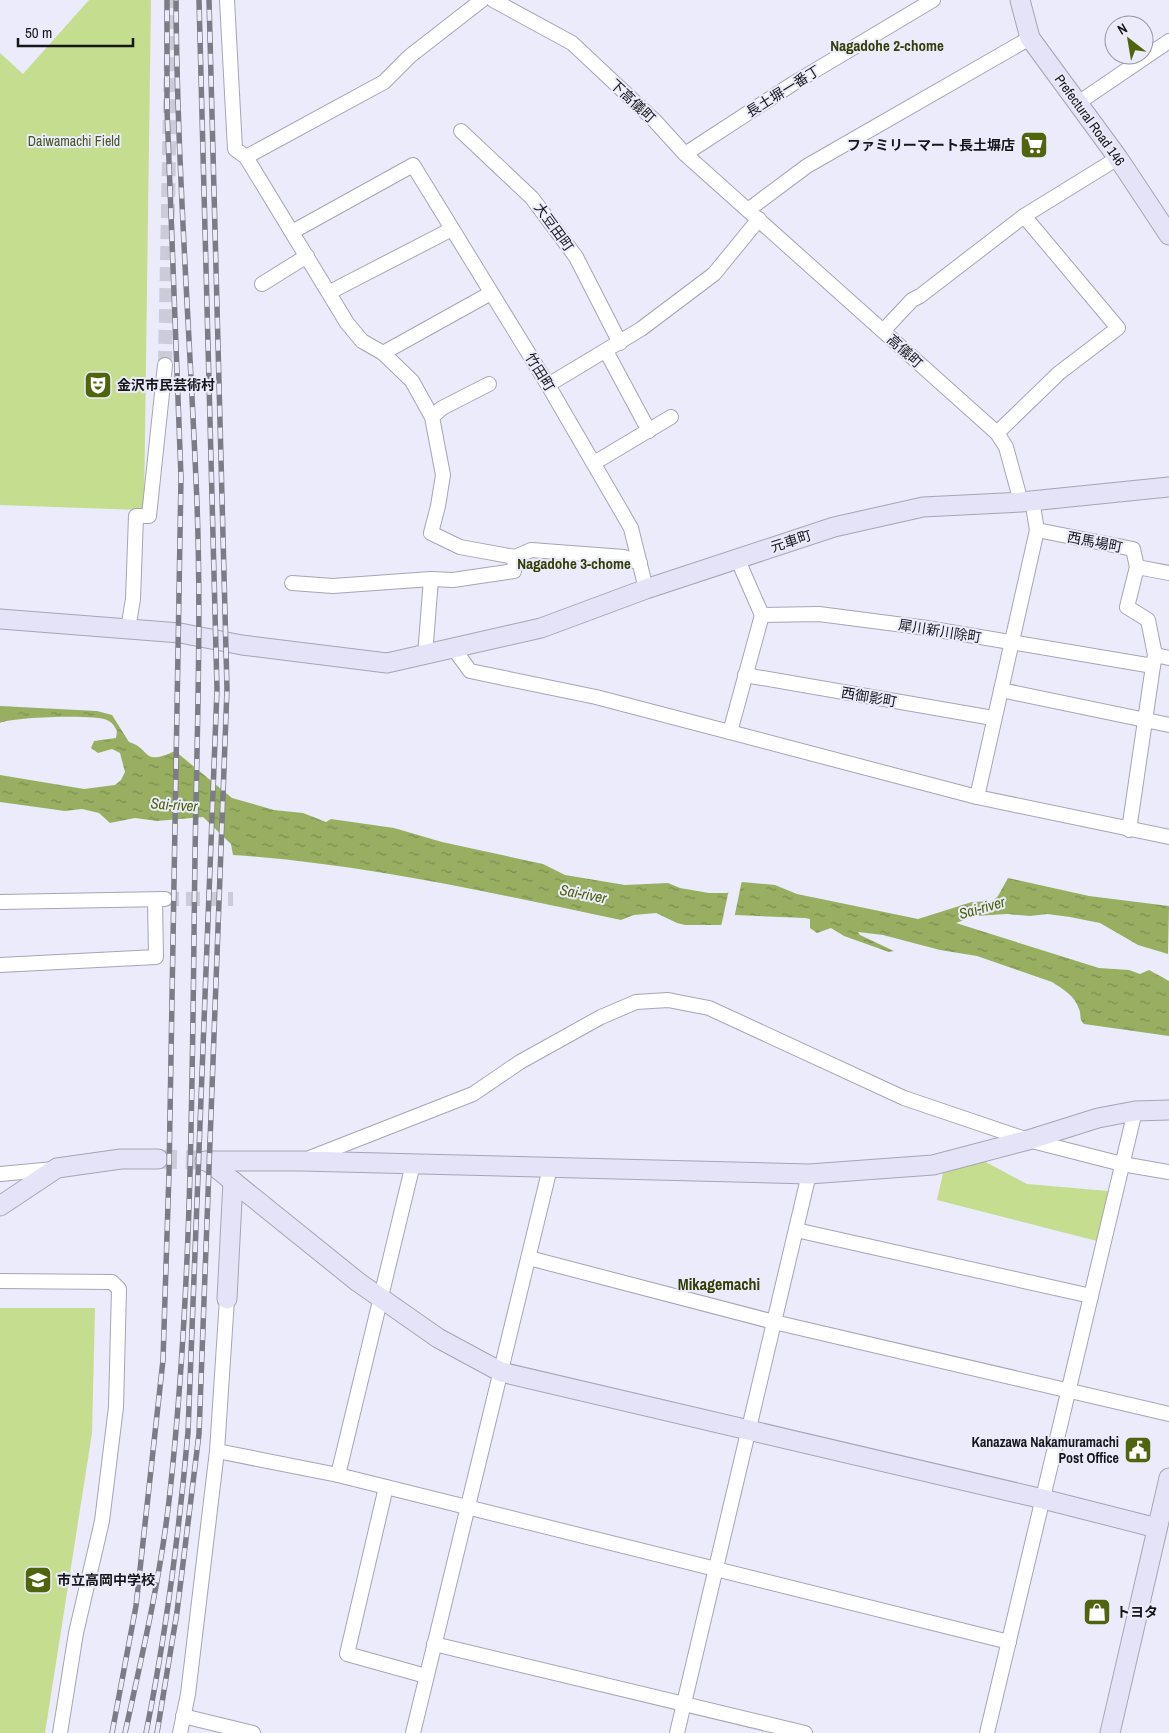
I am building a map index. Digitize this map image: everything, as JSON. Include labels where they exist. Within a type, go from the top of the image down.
[{"type":"street","points":[[227,0],[235,148],[246,157],[347,322],[362,341],[383,353],[412,381],[432,416],[443,475],[431,533],[460,548],[515,557],[531,550],[624,557],[640,563]]},
{"type":"street","points":[[246,157],[384,82],[410,56],[482,0]]},
{"type":"street","name":"下高儀町","points":[[494,0],[572,44],[654,120],[685,154],[759,219]]},
{"type":"street","name":"長土塀一番丁","points":[[685,154],[794,83],[933,0]]},
{"type":"street","name":"Prefectural Road 146","points":[[1020,0],[1030,38],[1118,158],[1169,235]]},
{"type":"street","points":[[748,210],[807,166],[1030,38]]},
{"type":"street","points":[[1078,103],[1169,41]]},
{"type":"street","name":"大豆田町","points":[[461,131],[530,195],[576,257],[620,343]]},
{"type":"street","points":[[882,331],[912,300],[920,296],[1024,216],[1118,158]]},
{"type":"street","name":"竹田町","points":[[292,232],[413,165],[548,385],[631,528],[646,589]]},
{"type":"street","points":[[996,433],[1059,373],[1118,328],[1024,216]]},
{"type":"street","points":[[548,385],[620,343],[714,274],[759,219]]},
{"type":"street","name":"高儀町","points":[[759,219],[996,433],[1006,447],[1026,501]]},
{"type":"street","points":[[330,292],[452,229]]},
{"type":"street","points":[[262,284],[307,256]]},
{"type":"street","points":[[383,353],[491,293]]},
{"type":"street","points":[[606,351],[649,431]]},
{"type":"street","points":[[128,629],[133,599],[136,516],[149,516],[165,365]]},
{"type":"street","points":[[432,416],[442,408],[489,384]]},
{"type":"street","points":[[594,463],[672,418]]},
{"type":"street","name":"元車町","points":[[0,619],[180,633],[242,645],[387,663],[541,628],[646,589],[834,527],[923,507],[1026,501],[1169,487]]},
{"type":"street","points":[[976,797],[1037,530],[1026,501]]},
{"type":"street","name":"西馬場町","points":[[1037,530],[1133,550],[1137,567],[1169,573]]},
{"type":"street","points":[[292,584],[333,586],[431,579],[454,580],[514,571],[515,557]]},
{"type":"street","points":[[730,732],[762,615],[737,558]]},
{"type":"street","points":[[1129,830],[1154,661],[1148,620],[1127,607],[1137,567]]},
{"type":"street","points":[[425,655],[431,579]]},
{"type":"street","name":"犀川新川除町","points":[[762,615],[819,614],[1154,661],[1169,658]]},
{"type":"street","points":[[454,649],[470,671],[596,697],[976,797],[1169,837]]},
{"type":"street","name":"西御影町","points":[[745,675],[993,718]]},
{"type":"street","points":[[1001,690],[1169,725]]},
{"type":"street","points":[[0,902],[160,899],[156,957],[0,965]]},
{"type":"street","points":[[302,1161],[473,1094],[520,1062],[601,1017],[636,1002],[668,1000],[709,1008],[904,1098],[1028,1140],[1122,1164],[1169,1172]]},
{"type":"street","points":[[1163,1530],[1043,1499],[748,1432],[501,1372],[438,1338],[319,1253],[233,1180],[204,1161],[302,1161],[809,1174],[933,1165],[1028,1140],[1098,1118],[1135,1111],[1169,1110]]},
{"type":"street","points":[[987,1733],[1135,1111]]},
{"type":"street","points":[[0,1174],[121,1159],[158,1158]]},
{"type":"street","points":[[338,1475],[413,1164]]},
{"type":"street","points":[[0,1206],[57,1168]]},
{"type":"street","points":[[412,1733],[550,1168]]},
{"type":"street","points":[[677,1733],[809,1174]]},
{"type":"street","points":[[180,1733],[189,1685],[217,1451],[233,1180]]},
{"type":"street","points":[[796,1230],[1091,1296]]},
{"type":"street","points":[[528,1258],[774,1322],[1169,1414]]},
{"type":"street","points":[[0,1281],[112,1282],[120,1289],[116,1407],[102,1521],[76,1633],[60,1733]]},
{"type":"street","points":[[217,1451],[338,1475],[1009,1642]]},
{"type":"street","points":[[1110,1733],[1163,1530],[1169,1478]]},
{"type":"street","points":[[386,1487],[347,1654],[426,1676]]},
{"type":"street","points":[[434,1644],[805,1733]]},
{"type":"street","points":[[183,1716],[253,1733]]},
{"type":"green space","name":"Daiwamachi Field","points":[[89,0],[151,0],[144,506],[139,510],[0,505],[0,53],[23,74]]},
{"type":"green space","points":[[982,1160],[1027,1184],[1108,1191],[1097,1241],[937,1200],[943,1173]]},
{"type":"green space","name":"市立高岡中学校","points":[[0,1308],[95,1308],[92,1433],[45,1733],[0,1733]]},
{"type":"water","name":"Sai-river","points":[[0,706],[97,711],[112,715],[129,742],[141,748],[151,757],[175,751],[232,798],[274,810],[303,813],[326,822],[331,819],[394,828],[442,842],[543,864],[565,875],[625,885],[668,883],[680,888],[709,893],[727,893],[742,882],[775,885],[797,894],[918,919],[972,902],[993,901],[1008,878],[1089,896],[1169,906],[1168,954],[1138,945],[1100,923],[1070,917],[1047,914],[1030,916],[1007,914],[974,916],[956,923],[1099,968],[1129,970],[1140,974],[1149,970],[1169,981],[1169,1036],[1084,1024],[1075,1000],[1052,982],[977,956],[940,950],[883,935],[858,932],[860,935],[894,951],[889,952],[844,936],[831,928],[817,933],[810,928],[810,919],[735,915],[721,925],[685,925],[656,913],[634,915],[621,920],[379,872],[282,859],[233,855],[231,844],[203,817],[157,821],[135,818],[110,823],[99,813],[82,809],[65,811],[0,802],[0,775],[84,789],[115,785],[121,780],[125,772],[120,753],[112,749],[98,753],[91,748],[94,741],[116,738],[117,731],[109,721],[87,717],[54,717],[20,719],[0,723]]},
{"type":"pier","points":[[742,880],[734,919],[721,927],[729,889]]},
{"type":"tunnel","points":[[165,365],[172,0]]},
{"type":"tunnel","points":[[165,899],[233,899]]},
{"type":"tunnel","points":[[158,1159],[198,1160]]},
{"type":"railway","points":[[112,1733],[136,1606],[163,1360],[169,1173],[181,477],[167,109],[167,0]]},
{"type":"railway","points":[[125,1733],[156,1588],[169,1501],[183,1340],[190,1179],[199,574],[181,180],[176,0]]},
{"type":"railway","points":[[146,1733],[171,1583],[188,1432],[217,689],[199,0]]},
{"type":"railway","points":[[157,1733],[177,1612],[199,1434],[227,689],[209,0]]},
{"type":"place","name":"ファミリーマート長土塀店","points":[[1034,145]]},
{"type":"place","name":"金沢市民芸術村","points":[[98,385]]},
{"type":"place","name":"Kanazawa Nakamuramachi Post Office","points":[[1138,1450]]},
{"type":"place","name":"市立高岡中学校","points":[[38,1580]]},
{"type":"place","name":"トヨタ","points":[[1097,1612]]},
{"type":"district","name":"Nagadohe 2-chome","points":[[887,46]]},
{"type":"district","name":"Nagadohe 3-chome","points":[[574,564]]},
{"type":"district","name":"Mikagemachi","points":[[719,1284]]}]
